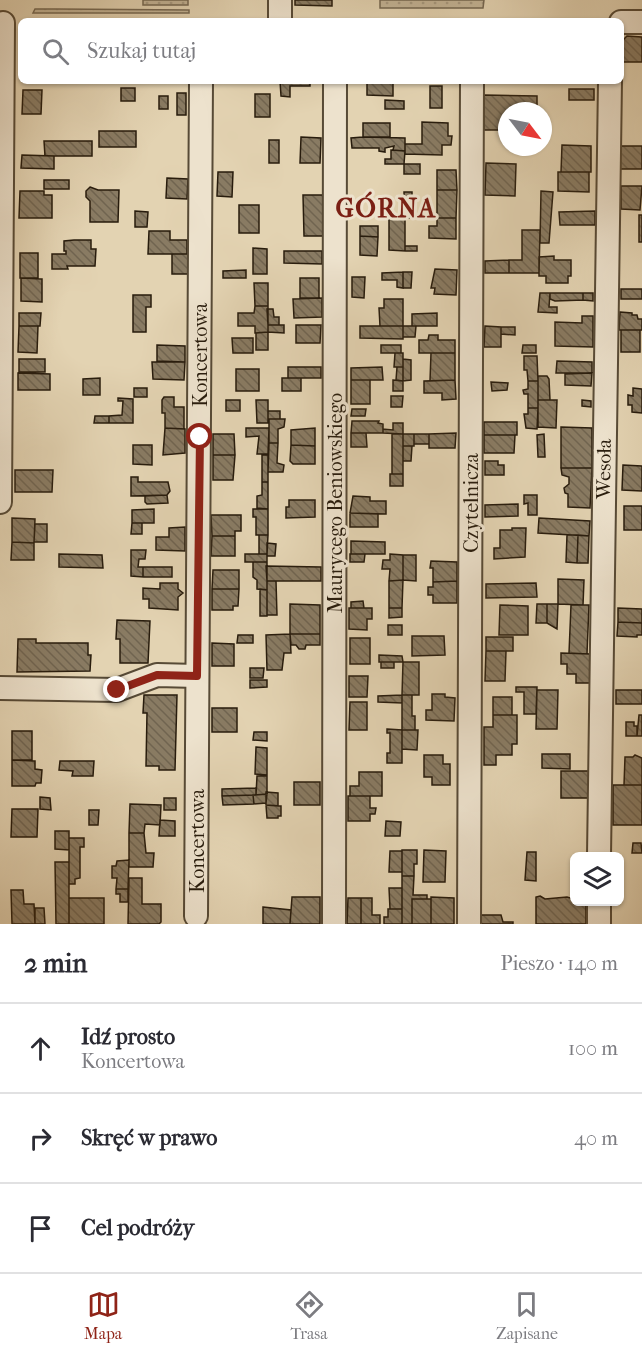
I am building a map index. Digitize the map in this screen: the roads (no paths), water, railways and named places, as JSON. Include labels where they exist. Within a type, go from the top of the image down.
[{"type":"street","points":[[280,0],[280,18]]},
{"type":"street","points":[[624,22],[642,22]]},
{"type":"street","points":[[0,502],[8,445],[8,23]]},
{"type":"street","name":"Koncertowa","points":[[196,916],[201,84]]},
{"type":"street","name":"Maurycego Beniowskiego","points":[[334,924],[335,84]]},
{"type":"street","name":"Czytelnicza","points":[[469,924],[472,84]]},
{"type":"street","name":"Wesoła","points":[[599,852],[610,84]]},
{"type":"street","points":[[0,688],[117,690],[157,675],[197,676]]},
{"type":"street","points":[[599,906],[599,924]]},
{"type":"district","name":"GÓRNA","points":[[386,208]]}]
